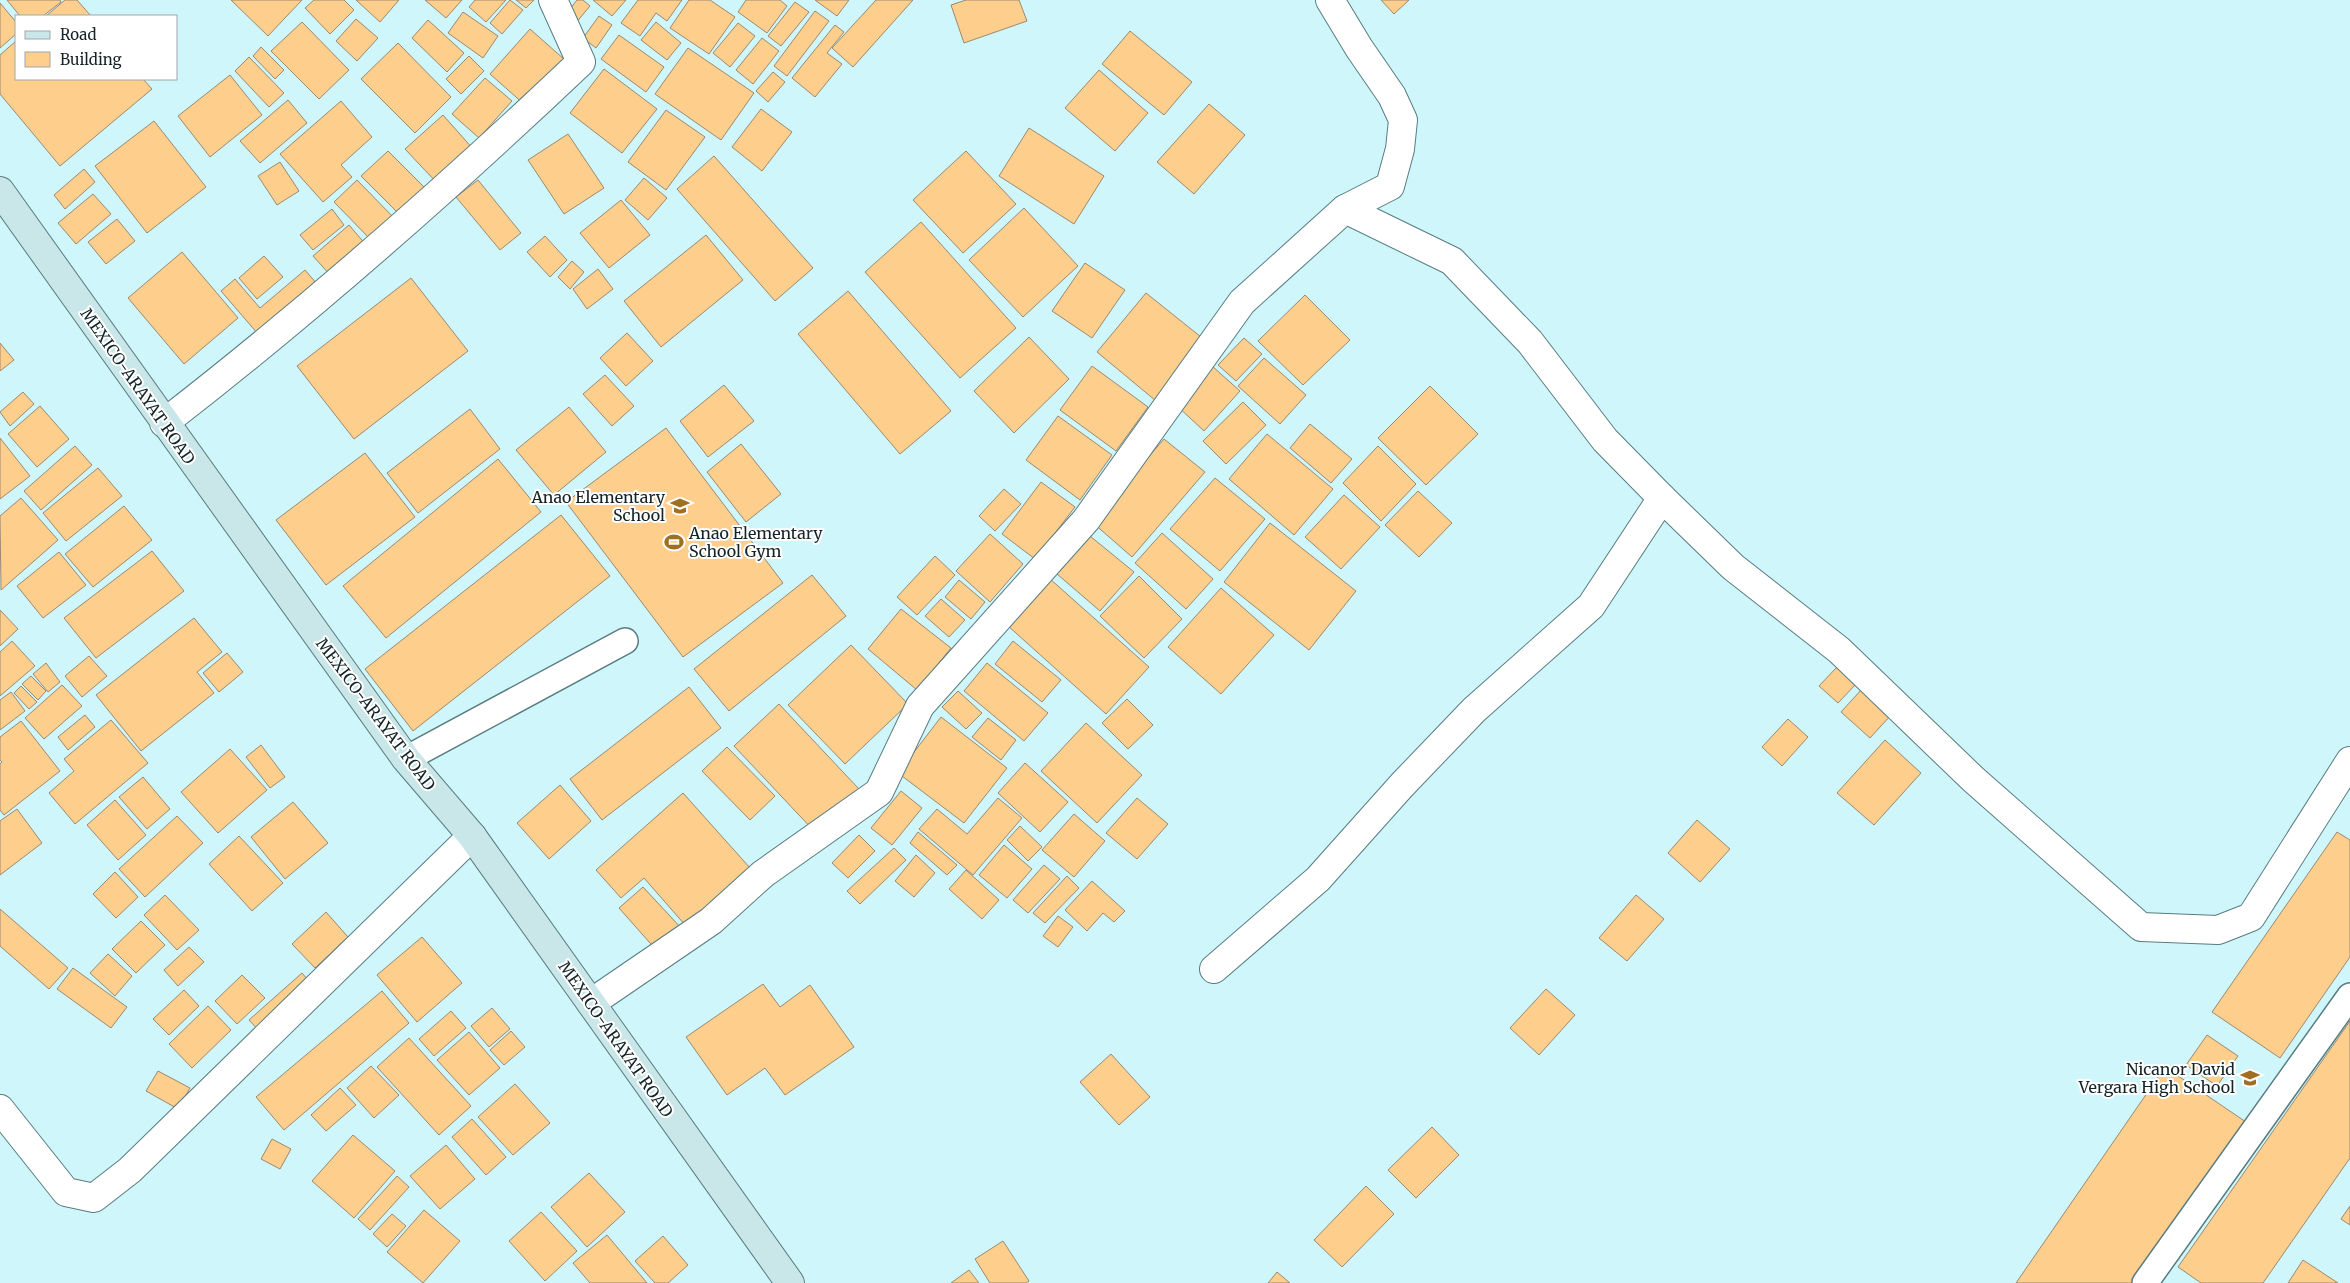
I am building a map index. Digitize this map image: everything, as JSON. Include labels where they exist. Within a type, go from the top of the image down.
[{"type":"main road","name":"MEXICO-ARAYAT ROAD","points":[[0,190],[406,759],[472,836],[790,1283]]},
{"type":"street","points":[[164,422],[256,352],[497,141],[581,62],[553,0]]},
{"type":"street","points":[[591,1003],[711,921],[763,874],[879,792],[920,706],[1086,520],[1242,302],[1345,210],[1390,186],[1400,149],[1403,120],[1392,96],[1359,48],[1330,0]]},
{"type":"street","points":[[1345,210],[1452,261],[1530,342],[1605,440],[1662,498],[1733,566],[1839,650],[1973,779],[2141,927],[2218,930],[2251,917],[2350,761]]},
{"type":"street","points":[[1214,968],[1318,879],[1402,785],[1474,710],[1591,606],[1662,498]]},
{"type":"street","points":[[0,1110],[66,1192],[94,1198],[130,1170],[472,836]]},
{"type":"lane","points":[[406,759],[625,641]]},
{"type":"lane","points":[[2146,1283],[2350,996]]},
{"type":"building","points":[[7,0],[60,0],[61,2],[44,15],[19,15]]},
{"type":"building","points":[[65,0],[77,0],[90,15],[47,15]]},
{"type":"building","points":[[231,0],[302,0],[268,36]]},
{"type":"building","points":[[314,0],[344,0],[354,10],[330,34],[305,8]]},
{"type":"building","points":[[356,0],[399,0],[380,22]]},
{"type":"building","points":[[425,0],[462,0],[446,18]]},
{"type":"building","points":[[475,0],[506,0],[486,22],[469,7]]},
{"type":"building","points":[[510,0],[523,10],[502,34],[490,23]]},
{"type":"building","points":[[516,0],[534,0],[526,8]]},
{"type":"building","points":[[577,0],[583,0],[590,6],[575,24],[565,15]]},
{"type":"building","points":[[593,0],[626,0],[612,16]]},
{"type":"building","points":[[638,0],[682,0],[667,21],[656,13],[640,36],[621,23]]},
{"type":"building","points":[[689,0],[710,0],[735,17],[709,54],[670,28]]},
{"type":"building","points":[[746,0],[780,0],[787,6],[767,33],[738,12]]},
{"type":"building","points":[[815,0],[849,0],[837,16]]},
{"type":"building","points":[[876,0],[913,0],[853,67],[832,48]]},
{"type":"building","points":[[966,0],[1019,0],[1027,21],[964,43],[951,5]]},
{"type":"building","points":[[1381,0],[1409,0],[1394,14]]},
{"type":"building","points":[[795,2],[809,12],[781,46],[768,36]]},
{"type":"building","points":[[0,3],[15,21],[15,35],[0,48]]},
{"type":"building","points":[[815,11],[829,21],[787,76],[774,66]]},
{"type":"building","points":[[463,12],[498,36],[483,58],[448,33]]},
{"type":"building","points":[[599,16],[612,25],[596,48],[583,38]]},
{"type":"building","points":[[356,19],[378,38],[357,61],[336,41]]},
{"type":"building","points":[[428,20],[464,53],[447,72],[412,38]]},
{"type":"building","points":[[302,22],[349,70],[319,99],[271,51]]},
{"type":"building","points":[[656,22],[681,43],[667,60],[641,40]]},
{"type":"building","points":[[738,23],[755,36],[730,67],[713,53]]},
{"type":"building","points":[[835,25],[844,32],[827,53],[842,64],[815,97],[792,78]]},
{"type":"building","points":[[530,29],[565,60],[525,105],[490,74]]},
{"type":"building","points":[[1130,31],[1192,82],[1164,115],[1102,64]]},
{"type":"building","points":[[619,35],[664,67],[646,92],[601,59]]},
{"type":"building","points":[[762,38],[779,51],[753,84],[736,70]]},
{"type":"building","points":[[15,42],[15,80],[144,80],[152,89],[60,166],[0,94],[0,55]]},
{"type":"building","points":[[398,43],[451,97],[415,133],[361,79]]},
{"type":"building","points":[[261,47],[284,70],[275,79],[253,56]]},
{"type":"building","points":[[688,48],[754,93],[721,140],[655,94]]},
{"type":"building","points":[[469,56],[484,71],[461,94],[446,79]]},
{"type":"building","points":[[249,57],[284,93],[269,107],[235,71]]},
{"type":"building","points":[[604,69],[657,109],[622,153],[570,113]]},
{"type":"building","points":[[1099,70],[1148,113],[1115,151],[1065,108]]},
{"type":"building","points":[[773,72],[785,82],[768,102],[756,91]]},
{"type":"building","points":[[230,75],[262,115],[210,157],[178,116]]},
{"type":"building","points":[[485,78],[512,101],[479,138],[452,114]]},
{"type":"building","points":[[288,100],[307,123],[260,163],[240,141]]},
{"type":"building","points":[[341,101],[372,137],[341,165],[352,177],[323,202],[280,154]]},
{"type":"building","points":[[1209,104],[1245,135],[1194,194],[1157,162]]},
{"type":"building","points":[[761,109],[792,132],[762,171],[732,147]]},
{"type":"building","points":[[666,110],[705,137],[666,190],[628,162]]},
{"type":"building","points":[[443,115],[474,150],[437,183],[405,149]]},
{"type":"building","points":[[154,121],[206,187],[147,233],[95,166]]},
{"type":"building","points":[[1029,128],[1104,176],[1074,224],[999,176]]},
{"type":"building","points":[[568,134],[604,188],[564,214],[528,160]]},
{"type":"building","points":[[388,151],[427,190],[401,216],[361,176]]},
{"type":"building","points":[[966,151],[1016,204],[963,253],[913,200]]},
{"type":"building","points":[[714,156],[813,268],[775,301],[677,189]]},
{"type":"building","points":[[280,162],[299,191],[277,205],[258,176]]},
{"type":"building","points":[[84,169],[95,182],[65,209],[54,195]]},
{"type":"building","points":[[644,178],[667,198],[648,220],[625,200]]},
{"type":"building","points":[[357,180],[396,220],[373,242],[334,202]]},
{"type":"building","points":[[478,180],[521,233],[500,250],[456,197]]},
{"type":"building","points":[[93,194],[111,214],[76,244],[58,223]]},
{"type":"building","points":[[621,200],[650,235],[609,268],[580,233]]},
{"type":"building","points":[[1024,208],[1078,266],[1023,317],[969,260]]},
{"type":"building","points":[[332,209],[344,225],[313,250],[300,235]]},
{"type":"building","points":[[117,219],[135,241],[106,264],[88,242]]},
{"type":"building","points":[[921,222],[1016,328],[960,378],[865,272]]},
{"type":"building","points":[[349,225],[367,246],[332,277],[313,256]]},
{"type":"building","points":[[706,235],[743,280],[661,347],[624,301]]},
{"type":"building","points":[[545,236],[567,260],[550,277],[527,252]]},
{"type":"building","points":[[182,252],[238,318],[184,364],[128,298]]},
{"type":"building","points":[[264,256],[283,277],[257,299],[239,278]]},
{"type":"building","points":[[572,261],[584,272],[570,289],[558,277]]},
{"type":"building","points":[[1085,263],[1125,290],[1092,338],[1052,311]]},
{"type":"building","points":[[598,269],[613,289],[587,309],[573,289]]},
{"type":"building","points":[[305,270],[317,284],[258,334],[221,291],[235,279],[260,308]]},
{"type":"building","points":[[411,278],[468,351],[354,439],[297,366]]},
{"type":"building","points":[[848,291],[951,411],[900,454],[798,334]]},
{"type":"building","points":[[1146,293],[1206,341],[1156,401],[1097,352]]},
{"type":"building","points":[[1305,295],[1350,340],[1303,385],[1258,341]]},
{"type":"building","points":[[627,333],[653,361],[626,386],[600,358]]},
{"type":"building","points":[[1029,337],[1069,379],[1014,433],[974,391]]},
{"type":"building","points":[[1244,338],[1262,354],[1236,381],[1218,365]]},
{"type":"building","points":[[0,343],[14,360],[0,371]]},
{"type":"building","points":[[1264,358],[1306,395],[1280,424],[1238,386]]},
{"type":"building","points":[[1092,366],[1148,407],[1116,451],[1060,410]]},
{"type":"building","points":[[1212,366],[1240,391],[1204,431],[1176,405]]},
{"type":"building","points":[[605,375],[634,406],[612,426],[583,394]]},
{"type":"building","points":[[724,385],[754,421],[708,457],[680,421]]},
{"type":"building","points":[[1430,386],[1478,434],[1426,485],[1378,438]]},
{"type":"building","points":[[23,392],[34,404],[10,426],[0,412]]},
{"type":"building","points":[[1243,402],[1266,425],[1226,464],[1203,441]]},
{"type":"building","points":[[40,406],[69,439],[37,467],[8,434]]},
{"type":"building","points":[[569,407],[606,452],[554,495],[516,450]]},
{"type":"building","points":[[470,409],[500,449],[418,513],[387,473]]},
{"type":"building","points":[[1058,416],[1112,455],[1080,500],[1026,460]]},
{"type":"building","points":[[1310,424],[1352,459],[1331,483],[1290,448]]},
{"type":"building","name":"Anao Elementary School Gym","points":[[666,428],[783,583],[683,657],[566,502]]},
{"type":"building","points":[[1267,434],[1333,489],[1294,535],[1229,479]]},
{"type":"building","points":[[0,438],[30,476],[0,499]]},
{"type":"building","points":[[1164,439],[1205,472],[1132,557],[1092,522]]},
{"type":"building","points":[[741,444],[781,494],[746,522],[707,472]]},
{"type":"building","points":[[75,446],[92,465],[41,510],[24,491]]},
{"type":"building","points":[[1378,446],[1416,484],[1381,521],[1343,483]]},
{"type":"building","points":[[365,453],[415,517],[326,585],[276,520]]},
{"type":"building","points":[[498,459],[541,512],[386,638],[343,586]]},
{"type":"building","points":[[98,468],[122,496],[66,541],[43,513]]},
{"type":"building","points":[[1215,478],[1265,519],[1220,571],[1170,529]]},
{"type":"building","points":[[1041,482],[1075,507],[1035,559],[1002,534]]},
{"type":"building","points":[[1004,489],[1021,504],[995,531],[979,516]]},
{"type":"building","points":[[1418,491],[1452,523],[1419,557],[1385,525]]},
{"type":"building","points":[[1344,495],[1380,527],[1341,569],[1305,537]]},
{"type":"building","points":[[21,498],[58,540],[1,590],[0,516]]},
{"type":"building","points":[[124,506],[152,540],[93,587],[65,554]]},
{"type":"building","points":[[561,515],[610,576],[413,731],[365,669]]},
{"type":"building","points":[[1270,523],[1356,591],[1309,650],[1224,582]]},
{"type":"building","points":[[1162,533],[1213,579],[1186,609],[1135,563]]},
{"type":"building","points":[[990,534],[1023,564],[990,602],[956,571]]},
{"type":"building","points":[[1090,536],[1134,572],[1100,611],[1057,574]]},
{"type":"building","points":[[152,551],[184,591],[96,658],[64,618]]},
{"type":"building","points":[[59,552],[86,585],[43,618],[17,586]]},
{"type":"building","points":[[935,556],[955,575],[917,615],[897,597]]},
{"type":"building","points":[[812,575],[846,616],[729,711],[694,669]]},
{"type":"building","points":[[1139,576],[1182,619],[1144,658],[1100,616]]},
{"type":"building","points":[[1049,578],[1149,667],[1106,714],[1007,625]]},
{"type":"building","points":[[959,580],[985,602],[971,619],[945,597]]},
{"type":"building","points":[[1221,588],[1274,635],[1221,694],[1168,647]]},
{"type":"building","points":[[941,599],[965,620],[949,637],[925,616]]},
{"type":"building","points":[[901,609],[951,648],[917,690],[868,649]]},
{"type":"building","points":[[0,610],[18,629],[0,646]]},
{"type":"building","points":[[194,618],[222,652],[197,672],[214,693],[141,751],[96,695]]},
{"type":"building","points":[[12,641],[35,666],[0,696],[0,652]]},
{"type":"building","points":[[1013,641],[1061,680],[1042,702],[995,664]]},
{"type":"building","points":[[851,645],[908,704],[845,764],[788,705]]},
{"type":"building","points":[[227,653],[243,672],[219,692],[203,673]]},
{"type":"building","points":[[89,656],[107,676],[82,697],[65,676]]},
{"type":"building","points":[[46,663],[60,682],[48,692],[33,674]]},
{"type":"building","points":[[987,663],[1048,713],[1024,741],[964,691]]},
{"type":"building","points":[[1837,667],[1856,684],[1838,703],[1819,686]]},
{"type":"building","points":[[31,676],[46,691],[38,700],[22,684]]},
{"type":"building","points":[[62,685],[82,706],[44,739],[25,718]]},
{"type":"building","points":[[21,686],[37,702],[29,709],[14,693]]},
{"type":"building","points":[[689,687],[721,728],[602,820],[570,779]]},
{"type":"building","points":[[1862,689],[1891,715],[1870,738],[1841,712]]},
{"type":"building","points":[[958,691],[982,713],[966,729],[942,707]]},
{"type":"building","points":[[11,692],[25,711],[0,730],[0,700]]},
{"type":"building","points":[[1127,699],[1153,725],[1128,749],[1102,723]]},
{"type":"building","points":[[779,704],[859,789],[814,831],[734,746]]},
{"type":"building","points":[[85,715],[95,727],[68,750],[58,737]]},
{"type":"building","points":[[941,717],[1007,768],[964,823],[898,773]]},
{"type":"building","points":[[988,718],[1016,740],[1001,760],[972,737]]},
{"type":"building","points":[[1788,719],[1808,737],[1782,766],[1762,747]]},
{"type":"building","points":[[111,720],[148,763],[75,824],[49,793],[74,771],[64,759]]},
{"type":"building","points":[[21,721],[60,771],[4,815],[0,810],[0,764],[2,762],[0,760],[0,737]]},
{"type":"building","points":[[1086,723],[1142,775],[1097,823],[1041,771]]},
{"type":"building","points":[[1885,740],[1921,773],[1874,825],[1837,793]]},
{"type":"building","points":[[261,745],[285,777],[270,788],[246,757]]},
{"type":"building","points":[[727,747],[775,796],[750,820],[702,771]]},
{"type":"building","points":[[230,749],[267,790],[218,833],[181,792]]},
{"type":"building","points":[[1025,763],[1068,802],[1040,832],[998,793]]},
{"type":"building","points":[[143,777],[170,809],[147,829],[119,797]]},
{"type":"building","points":[[560,785],[591,821],[549,859],[517,823]]},
{"type":"building","points":[[901,791],[922,808],[892,845],[871,828]]},
{"type":"building","points":[[683,793],[751,869],[686,926],[644,878],[621,898],[596,870]]},
{"type":"building","points":[[998,798],[1022,818],[973,875],[919,829],[937,809],[967,834]]},
{"type":"building","points":[[1137,798],[1168,824],[1137,859],[1106,833]]},
{"type":"building","points":[[115,800],[146,835],[118,860],[87,825]]},
{"type":"building","points":[[293,802],[328,843],[285,879],[251,837]]},
{"type":"building","points":[[17,809],[42,843],[0,875],[0,821]]},
{"type":"building","points":[[1074,814],[1105,841],[1074,877],[1042,850]]},
{"type":"building","points":[[177,816],[203,843],[145,897],[119,869]]},
{"type":"building","points":[[1697,820],[1730,849],[1700,882],[1668,853]]},
{"type":"building","points":[[1020,826],[1042,847],[1028,861],[1007,840]]},
{"type":"building","points":[[918,832],[957,865],[947,875],[910,843]]},
{"type":"building","points":[[2337,832],[2350,840],[2350,957],[2280,1058],[2212,1012]]},
{"type":"building","points":[[859,835],[875,851],[848,878],[832,863]]},
{"type":"building","points":[[239,836],[283,883],[252,911],[209,864]]},
{"type":"building","points":[[1004,845],[1032,869],[1007,898],[979,875]]},
{"type":"building","points":[[894,848],[906,860],[860,904],[847,891]]},
{"type":"building","points":[[916,855],[935,873],[914,897],[895,881]]},
{"type":"building","points":[[1044,865],[1060,879],[1028,913],[1013,900]]},
{"type":"building","points":[[966,870],[999,900],[982,919],[949,889]]},
{"type":"building","points":[[115,872],[138,897],[116,918],[93,894]]},
{"type":"building","points":[[1067,876],[1079,888],[1045,923],[1033,913]]},
{"type":"building","points":[[1092,881],[1125,911],[1114,922],[1103,913],[1087,931],[1065,910]]},
{"type":"building","points":[[643,887],[683,930],[658,952],[619,908]]},
{"type":"building","points":[[165,895],[199,930],[177,950],[144,915]]},
{"type":"building","points":[[1636,895],[1664,919],[1627,961],[1599,938]]},
{"type":"building","points":[[0,909],[68,968],[49,989],[0,946]]},
{"type":"building","points":[[326,912],[348,937],[315,968],[292,944]]},
{"type":"building","points":[[1058,916],[1073,927],[1058,947],[1043,936]]},
{"type":"building","points":[[141,921],[165,945],[136,973],[112,949]]},
{"type":"building","points":[[422,937],[462,983],[417,1022],[377,975]]},
{"type":"building","points":[[189,947],[204,962],[178,986],[164,970]]},
{"type":"building","points":[[108,954],[132,976],[115,996],[90,973]]},
{"type":"building","points":[[73,968],[127,1007],[111,1028],[57,989]]},
{"type":"building","points":[[302,973],[312,985],[260,1032],[249,1020]]},
{"type":"building","points":[[242,975],[265,998],[237,1024],[215,1001]]},
{"type":"building","points":[[763,984],[780,1007],[810,985],[854,1047],[785,1095],[765,1068],[727,1095],[686,1037]]},
{"type":"building","points":[[1546,989],[1575,1015],[1539,1055],[1510,1028]]},
{"type":"building","points":[[184,990],[199,1006],[169,1035],[153,1019]]},
{"type":"building","points":[[382,991],[409,1023],[284,1130],[256,1097]]},
{"type":"building","points":[[208,1006],[231,1030],[192,1068],[169,1044]]},
{"type":"building","points":[[492,1008],[510,1029],[489,1047],[471,1026]]},
{"type":"building","points":[[451,1011],[466,1028],[434,1056],[419,1039]]},
{"type":"building","points":[[2350,1021],[2350,1158],[2263,1283],[2201,1283],[2178,1267]]},
{"type":"building","points":[[511,1031],[525,1047],[504,1065],[490,1050]]},
{"type":"building","points":[[469,1032],[500,1068],[469,1095],[437,1060]]},
{"type":"building","points":[[2207,1035],[2238,1056],[2217,1086],[2186,1065]]},
{"type":"building","points":[[409,1038],[471,1106],[439,1135],[377,1067]]},
{"type":"building","points":[[1111,1054],[1150,1097],[1119,1125],[1080,1082]]},
{"type":"building","points":[[371,1066],[399,1095],[374,1118],[347,1088]]},
{"type":"building","points":[[2165,1067],[2246,1122],[2134,1283],[2016,1283]]},
{"type":"building","points":[[158,1071],[190,1088],[178,1109],[146,1091]]},
{"type":"building","points":[[515,1084],[550,1123],[513,1155],[478,1117]]},
{"type":"building","points":[[340,1088],[356,1105],[326,1131],[311,1115]]},
{"type":"building","points":[[472,1119],[506,1157],[486,1175],[452,1137]]},
{"type":"building","points":[[1432,1127],[1459,1155],[1416,1198],[1388,1170]]},
{"type":"building","points":[[353,1135],[395,1171],[354,1218],[312,1181]]},
{"type":"building","points":[[272,1139],[291,1149],[280,1169],[261,1159]]},
{"type":"building","points":[[446,1145],[475,1179],[440,1209],[410,1176]]},
{"type":"building","points":[[589,1173],[625,1212],[587,1247],[551,1207]]},
{"type":"building","points":[[397,1176],[409,1187],[370,1230],[358,1219]]},
{"type":"building","points":[[1366,1186],[1394,1214],[1342,1267],[1314,1240]]},
{"type":"building","points":[[2350,1206],[2350,1225],[2341,1219]]},
{"type":"building","points":[[424,1210],[460,1241],[423,1283],[387,1252]]},
{"type":"building","points":[[541,1212],[577,1251],[545,1281],[509,1241]]},
{"type":"building","points":[[392,1214],[406,1226],[387,1247],[373,1234]]},
{"type":"building","points":[[607,1235],[647,1283],[590,1283],[573,1263]]},
{"type":"building","points":[[663,1236],[688,1265],[668,1283],[655,1283],[635,1261]]},
{"type":"building","points":[[1003,1241],[1029,1281],[1026,1283],[990,1283],[975,1259]]},
{"type":"building","points":[[2303,1260],[2338,1283],[2288,1283]]},
{"type":"building","points":[[969,1270],[979,1283],[951,1283]]},
{"type":"building","points":[[1277,1272],[1290,1283],[1268,1283]]},
{"type":"place","name":"Anao Elementary School","points":[[680,506]]},
{"type":"place","name":"Anao Elementary School Gym","points":[[674,542]]},
{"type":"place","name":"Nicanor David Vergara High School","points":[[2250,1078]]}]
